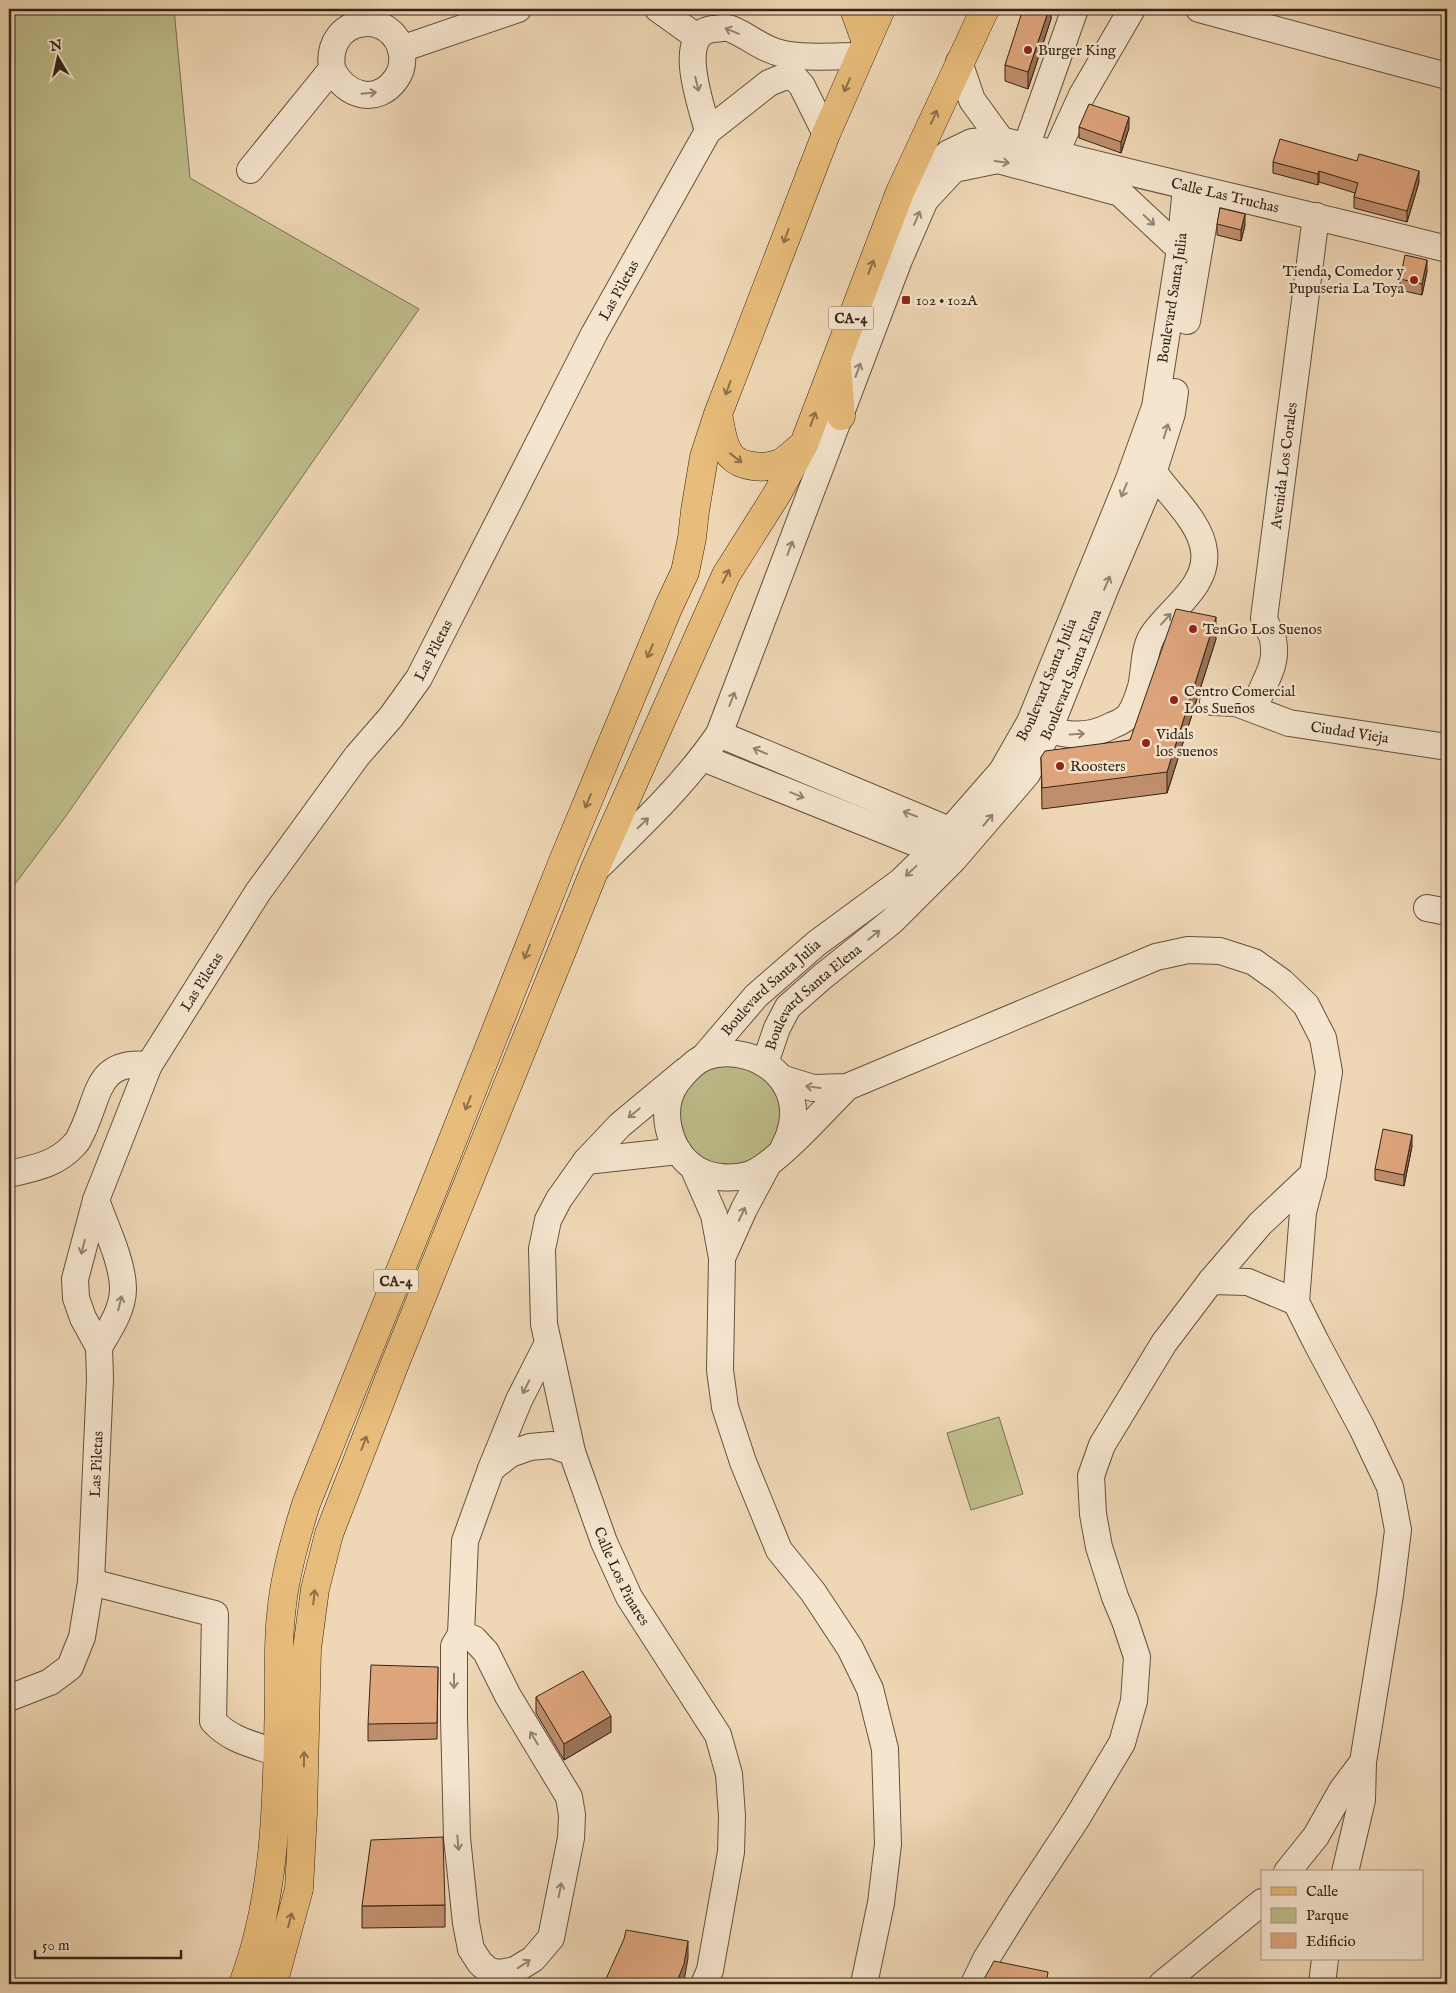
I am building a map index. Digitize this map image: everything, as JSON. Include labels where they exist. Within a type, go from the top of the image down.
[{"type":"main road","points":[[854,9],[863,49]]},
{"type":"main road","name":"CA-4","points":[[243,1984],[258,1941],[267,1893],[276,1806],[281,1616],[297,1533],[306,1504],[563,862],[669,606],[685,572],[704,457],[718,414],[826,134],[881,9]]},
{"type":"main road","name":"CA-4","points":[[278,1977],[298,1889],[303,1813],[307,1649],[315,1590],[329,1534],[394,1366],[595,869],[726,575],[777,494],[804,444],[900,192],[985,9]]},
{"type":"main road","points":[[836,356],[841,416]]},
{"type":"main road","points":[[718,414],[724,442],[732,456],[744,464],[760,467],[780,463],[804,444]]},
{"type":"street","points":[[401,48],[518,9]]},
{"type":"street","points":[[658,9],[697,37]]},
{"type":"street","points":[[678,9],[697,37]]},
{"type":"street","points":[[1026,147],[1076,9]]},
{"type":"street","points":[[1054,154],[1082,95],[1132,9]]},
{"type":"street","points":[[1199,9],[1447,76]]},
{"type":"street","points":[[380,17],[397,39],[401,48],[401,69],[397,78],[390,86],[377,93],[362,94],[352,92],[343,86],[332,69],[330,59],[332,49],[336,40],[343,32],[347,18],[372,23],[380,17]]},
{"type":"street","points":[[708,131],[694,71],[692,50],[697,37],[708,30],[728,28],[766,49],[780,54],[863,49]]},
{"type":"street","points":[[756,93],[766,49]]},
{"type":"street","points":[[959,62],[972,100],[1001,140]]},
{"type":"street","points":[[250,170],[332,69]]},
{"type":"street","name":"Las Piletas","points":[[9,1698],[50,1682],[70,1668],[82,1638],[92,1582],[100,1379],[99,1347],[83,1318],[76,1298],[76,1279],[96,1200],[149,1065],[258,892],[357,756],[391,717],[419,678],[594,334],[708,131],[756,93],[786,76],[796,79],[802,86],[826,134]]},
{"type":"street","name":"Calle Las Truchas","points":[[900,192],[949,153],[972,142],[1001,140],[1054,154],[1124,182],[1180,249]]},
{"type":"street","name":"Calle Las Truchas","points":[[841,416],[899,260],[925,200],[954,169],[998,160],[1124,182],[1198,190],[1316,216],[1447,249]]},
{"type":"street","name":"Boulevard Santa Julia","points":[[1040,726],[1155,407],[1180,249],[1198,190]]},
{"type":"street","name":"Boulevard Santa Elena","points":[[773,1071],[777,1028],[788,1008],[822,976],[892,921],[952,845],[1027,774],[1040,726],[1105,589],[1149,486],[1172,413],[1198,190]]},
{"type":"street","name":"Avenida Los Corales","points":[[1256,710],[1257,700],[1274,666],[1273,639],[1266,627],[1264,618],[1316,216]]},
{"type":"street","points":[[595,869],[658,809],[703,758],[719,734],[841,416]]},
{"type":"street","points":[[1040,726],[1066,735],[1089,734],[1102,731],[1128,717],[1141,686],[1146,650],[1151,638],[1160,624],[1189,593],[1199,578],[1204,551],[1198,532],[1153,471]]},
{"type":"street","name":"Ciudad Vieja","points":[[1213,702],[1236,703],[1289,723],[1447,747]]},
{"type":"street","points":[[719,734],[952,845]]},
{"type":"street","points":[[703,758],[904,837],[952,845]]},
{"type":"street","name":"Boulevard Santa Julia","points":[[694,1064],[756,996],[817,943],[952,845]]},
{"type":"street","points":[[864,1984],[881,1903],[888,1844],[886,1748],[870,1689],[850,1648],[813,1592],[779,1550],[743,1462],[725,1407],[720,1370],[722,1258],[714,1215],[686,1159],[669,1132],[667,1110],[672,1089],[694,1064],[724,1053],[746,1054],[773,1071],[813,1088],[847,1087],[1156,957],[1188,950],[1220,950],[1254,962],[1282,982],[1306,1005],[1323,1038],[1329,1072],[1313,1174],[1303,1212],[1296,1302],[1362,1428],[1390,1487],[1398,1530],[1390,1595],[1363,1762],[1362,1800],[1345,1870]]},
{"type":"street","points":[[9,1174],[51,1163],[76,1144],[96,1094],[108,1074],[119,1066],[134,1063],[149,1065]]},
{"type":"street","name":"Calle Los Pinares","points":[[694,1064],[620,1125],[586,1161],[559,1199],[548,1220],[542,1249],[544,1324],[572,1452],[604,1542],[629,1597],[718,1735],[728,1774],[732,1816],[731,1852],[710,1970],[704,1984]]},
{"type":"street","points":[[722,1258],[744,1209],[790,1135],[793,1116],[790,1096],[773,1071]]},
{"type":"street","points":[[586,1161],[686,1159],[711,1175],[730,1178],[749,1175],[774,1160],[847,1087]]},
{"type":"street","points":[[974,1984],[986,1959],[1077,1818],[1122,1743],[1134,1701],[1137,1657],[1099,1547],[1093,1514],[1091,1476],[1102,1445],[1164,1343],[1211,1281],[1260,1224],[1313,1174]]},
{"type":"street","points":[[96,1200],[119,1269],[123,1290],[117,1315],[99,1347]]},
{"type":"street","points":[[1211,1281],[1248,1282],[1296,1302]]},
{"type":"street","points":[[461,1634],[474,1639],[486,1652],[508,1696],[569,1797],[572,1815],[571,1838],[552,1938],[533,1959],[515,1970],[488,1971],[471,1949],[466,1923],[457,1838],[454,1646],[461,1634],[465,1540],[491,1469],[520,1400],[548,1343]]},
{"type":"street","points":[[491,1469],[510,1454],[530,1447],[552,1445],[572,1452]]},
{"type":"street","points":[[92,1582],[215,1614],[214,1721],[223,1733],[277,1753]]},
{"type":"street","points":[[1289,1870],[1316,1836],[1342,1790],[1363,1762]]},
{"type":"street","points":[[1162,1984],[1261,1904]]},
{"type":"green space","points":[[9,9],[174,9],[190,178],[419,309],[66,816],[9,892]]},
{"type":"green space","points":[[739,1063],[770,1079],[784,1108],[770,1152],[727,1169],[697,1158],[678,1129],[681,1094],[705,1069]]},
{"type":"green space","points":[[999,1417],[1023,1494],[971,1510],[947,1433]]},
{"type":"building","name":"Burger King","points":[[1023,9],[1049,9],[1028,72],[1005,65]]},
{"type":"building","points":[[1089,104],[1129,117],[1121,142],[1079,127]]},
{"type":"building","points":[[1280,139],[1357,161],[1359,154],[1419,171],[1407,211],[1354,197],[1358,183],[1319,171],[1318,174],[1273,162]]},
{"type":"building","points":[[1220,208],[1245,214],[1241,230],[1217,224]]},
{"type":"building","points":[[1405,255],[1427,260],[1422,284],[1400,279]]},
{"type":"building","name":"Centro Comercial Los Sueños","points":[[1176,609],[1216,617],[1167,772],[1042,788],[1041,757],[1045,751],[1130,740]]},
{"type":"building","points":[[1383,1129],[1412,1135],[1404,1175],[1375,1169]]},
{"type":"building","points":[[371,1665],[438,1667],[437,1723],[368,1724]]},
{"type":"building","points":[[583,1671],[611,1716],[564,1744],[536,1697]]},
{"type":"building","points":[[443,1837],[445,1905],[362,1906],[371,1840]]},
{"type":"building","points":[[626,1930],[688,1941],[684,1964],[676,1984],[601,1984],[605,1981],[624,1939]]},
{"type":"building","points":[[994,1961],[1048,1972],[1046,1984],[983,1984]]},
{"type":"place","name":"Burger King","points":[[1028,50]]},
{"type":"place","name":"Tienda, Comedor y Pupuseria La Toya","points":[[1414,280]]},
{"type":"place","name":"102 • 102A","points":[[906,300]]},
{"type":"place","name":"TenGo Los Suenos","points":[[1193,629]]},
{"type":"place","name":"Centro Comercial Los Sueños","points":[[1174,700]]},
{"type":"place","name":"Vidals los suenos","points":[[1146,743]]},
{"type":"place","name":"Roosters","points":[[1060,766]]}]
